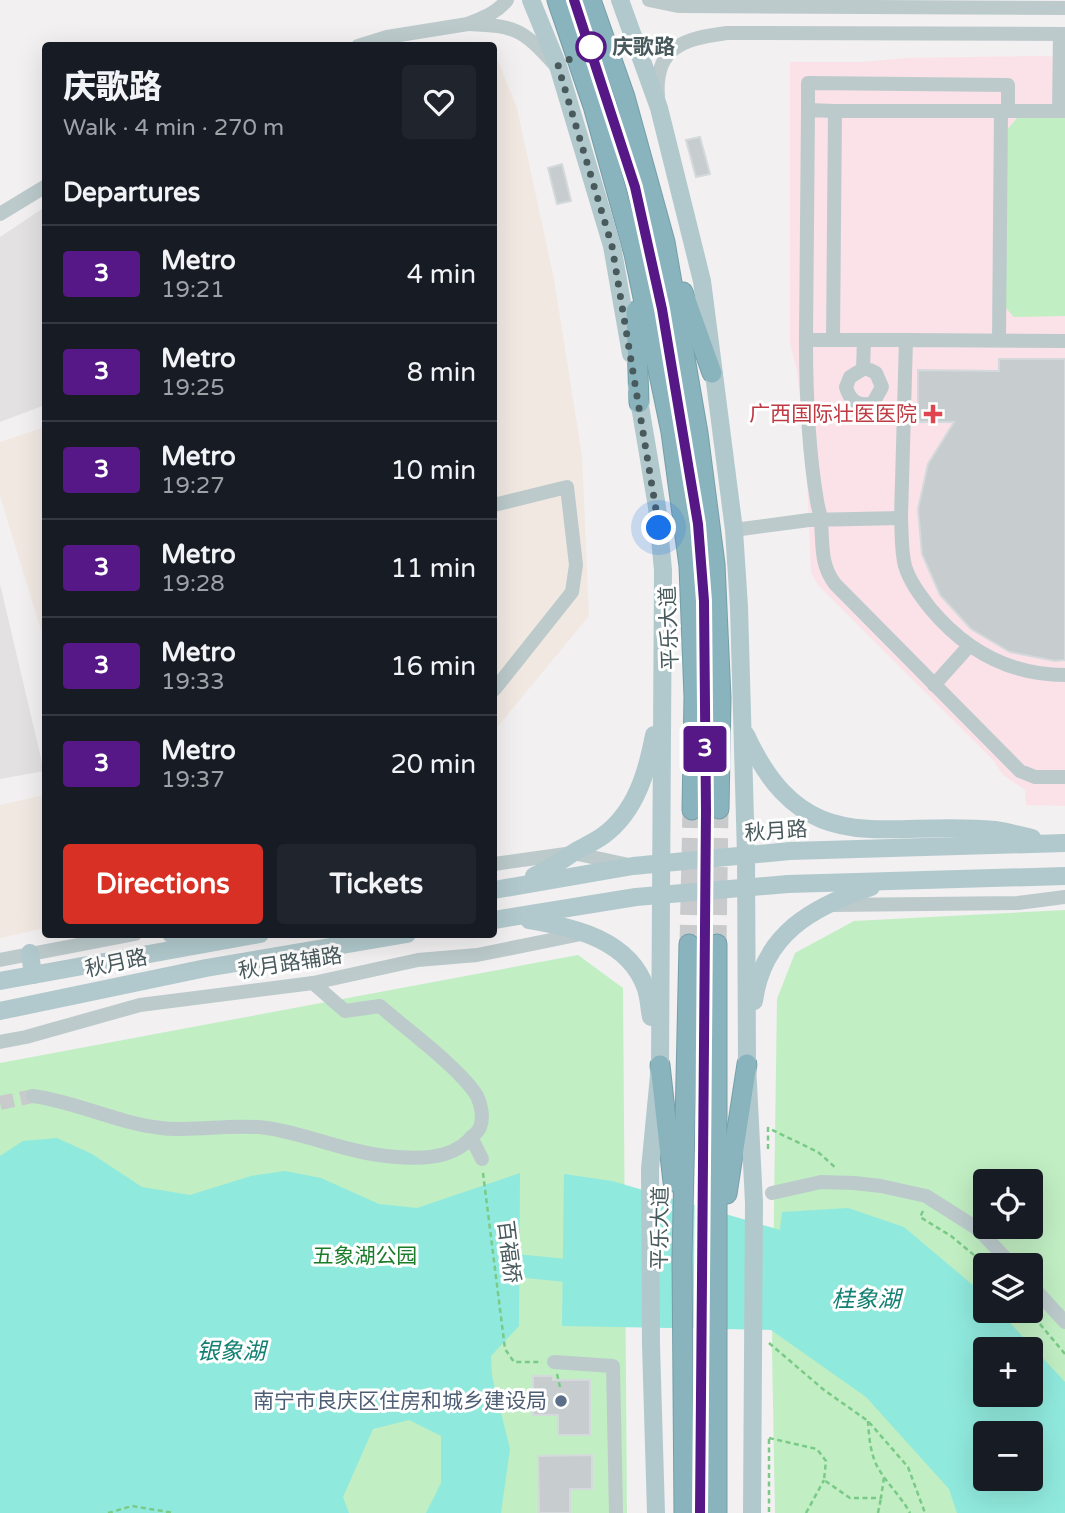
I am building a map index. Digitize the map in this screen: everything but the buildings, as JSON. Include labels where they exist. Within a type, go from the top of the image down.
[{"type":"highway","name":"平乐大道","points":[[557,0],[593,106],[634,254],[671,432],[689,566],[694,697],[692,810]]},
{"type":"highway","points":[[591,0],[625,97],[666,242],[712,373]]},
{"type":"highway","points":[[666,242],[698,433],[715,565],[721,698],[719,809]]},
{"type":"highway","points":[[634,254],[639,402]]},
{"type":"highway","name":"平乐大道","points":[[684,1513],[682,1258],[689,944]]},
{"type":"highway","points":[[717,944],[717,1513]]},
{"type":"highway","points":[[717,1254],[747,1064]]},
{"type":"highway","points":[[660,1065],[682,1258]]},
{"type":"main road","points":[[531,0],[559,70],[612,246],[657,507],[663,570],[660,1065],[650,1168],[656,1513]]},
{"type":"main road","points":[[620,0],[659,108],[702,281],[734,530],[739,607],[746,855],[747,1064],[758,1340],[752,1513]]},
{"type":"main road","points":[[514,886],[556,866],[605,835],[623,816],[637,794],[648,768],[663,690]]},
{"type":"main road","points":[[742,728],[759,763],[771,780],[803,810],[825,821],[857,830],[995,830],[1064,844]]},
{"type":"main road","name":"秋月路","points":[[497,889],[633,866],[790,851],[1064,844]]},
{"type":"main road","points":[[497,920],[659,895],[745,888],[1065,876]]},
{"type":"main road","points":[[747,1064],[757,981],[769,954],[782,936],[823,905],[888,881]]},
{"type":"main road","points":[[512,917],[588,933],[623,955],[646,988],[660,1065]]},
{"type":"main road","points":[[224,938],[237,939]]},
{"type":"main road","name":"秋月路","points":[[0,981],[242,938]]},
{"type":"main road","name":"秋月路","points":[[0,1012],[206,968],[383,938]]},
{"type":"main road","points":[[30,953],[33,975]]},
{"type":"street","points":[[371,42],[468,24],[488,17],[507,0]]},
{"type":"street","points":[[649,0],[677,6],[1065,8]]},
{"type":"street","points":[[883,7],[898,0]]},
{"type":"street","points":[[972,0],[993,7]]},
{"type":"street","points":[[727,6],[727,33]]},
{"type":"street","points":[[468,24],[512,28],[530,37],[559,70]]},
{"type":"street","points":[[659,108],[657,84],[664,59],[674,48],[700,36],[727,33],[1062,34],[1062,111],[808,110]]},
{"type":"street","points":[[999,340],[1004,111],[1008,85],[808,83],[806,387],[826,572],[1020,771],[1035,777],[1065,777]]},
{"type":"street","points":[[833,340],[835,111]]},
{"type":"street","points":[[0,214],[42,188]]},
{"type":"street","points":[[806,340],[1065,341]]},
{"type":"street","points":[[864,340],[863,369],[850,377],[846,387],[849,397],[864,405],[873,402],[882,387],[876,373],[870,370]]},
{"type":"street","points":[[906,340],[901,518],[906,567],[917,590],[953,632],[969,646],[993,661],[1017,669],[1065,675]]},
{"type":"street","points":[[497,504],[567,487],[576,565],[572,592],[497,686]]},
{"type":"street","points":[[734,530],[821,520],[901,518]]},
{"type":"street","points":[[934,685],[969,646]]},
{"type":"street","points":[[497,864],[573,853],[633,866]]},
{"type":"street","points":[[823,905],[1018,903],[1065,897]]},
{"type":"street","name":"秋月路辅路","points":[[0,1042],[140,1006],[313,983],[418,960],[477,955],[588,933]]},
{"type":"street","points":[[0,960],[113,938]]},
{"type":"street","points":[[33,1096],[62,1100],[130,1123],[163,1128],[264,1128],[296,1133],[338,1148],[383,1156],[409,1158],[444,1155],[460,1149],[480,1128],[482,1115],[477,1097],[461,1077],[380,1006],[345,1011],[313,983]]},
{"type":"street","points":[[471,1138],[482,1159]]},
{"type":"street","points":[[772,1193],[821,1182],[881,1186],[929,1199],[978,1228],[1001,1253]]},
{"type":"street","points":[[1043,1298],[1065,1322]]},
{"type":"street","points":[[554,1362],[613,1366],[616,1513]]},
{"type":"path","points":[[768,1128],[818,1152],[854,1183]]},
{"type":"path","name":"百福桥","points":[[482,1159],[505,1349],[514,1362],[554,1362]]},
{"type":"path","points":[[929,1199],[920,1217],[951,1236],[973,1254]]},
{"type":"path","points":[[1039,1323],[1065,1354]]},
{"type":"path","points":[[758,1340],[868,1421],[908,1467],[925,1513]]},
{"type":"path","points":[[554,1362],[560,1387]]},
{"type":"path","points":[[868,1421],[876,1465],[905,1502],[910,1513]]},
{"type":"path","points":[[769,1438],[817,1449],[826,1461],[824,1480],[806,1513]]},
{"type":"path","points":[[878,1513],[884,1477]]},
{"type":"path","points":[[824,1480],[850,1498],[881,1497]]},
{"type":"path","points":[[108,1513],[132,1506],[174,1513]]},
{"type":"shaded area","name":"广西国际壮医医院","points":[[1065,57],[1065,806],[1026,805],[1025,790],[1003,775],[994,761],[818,585],[811,572],[806,457],[797,371],[790,344],[790,62]]},
{"type":"shaded area","points":[[497,61],[517,108],[554,279],[582,456],[589,616],[497,727]]},
{"type":"shaded area","points":[[42,209],[42,406],[0,422],[0,237]]},
{"type":"shaded area","points":[[42,428],[42,633],[0,496],[0,442]]},
{"type":"shaded area","points":[[0,584],[42,771],[0,779]]},
{"type":"shaded area","points":[[42,796],[42,929],[0,938],[0,805]]},
{"type":"green space","points":[[1017,118],[1065,118],[1065,316],[1014,317],[1004,306],[1006,131]]},
{"type":"green space","points":[[1065,910],[1065,1513],[775,1513],[772,1348],[777,999],[795,953],[854,921]]},
{"type":"green space","name":"五象湖公园","points":[[578,955],[623,988],[627,1513],[0,1513],[0,1063]]},
{"type":"water","name":"银象湖","points":[[57,1138],[92,1154],[142,1187],[190,1195],[251,1176],[285,1171],[321,1178],[379,1204],[417,1208],[520,1173],[519,1326],[491,1356],[492,1376],[510,1449],[501,1513],[426,1513],[441,1483],[441,1436],[409,1420],[373,1429],[343,1497],[349,1513],[0,1513],[0,1156],[23,1141]]},
{"type":"water","name":"桂象湖","points":[[564,1174],[612,1181],[780,1230],[782,1212],[848,1208],[904,1227],[973,1285],[973,1323],[1010,1323],[1023,1337],[973,1337],[973,1407],[1043,1407],[1043,1358],[1065,1382],[1065,1513],[957,1513],[949,1489],[866,1397],[771,1330],[562,1326]]},
{"type":"waterway","points":[[490,1263],[592,1273]]},
{"type":"tunnel","points":[[717,944],[719,809]]},
{"type":"tunnel","points":[[689,944],[692,810]]},
{"type":"tunnel","points":[[0,1103],[33,1096]]},
{"type":"metro line","name":"3","points":[[574,0],[635,187],[662,309],[698,524],[704,601],[706,810],[700,1513]]},
{"type":"place","name":"庆歌路","points":[[591,47]]},
{"type":"place","name":"广西国际壮医医院","points":[[933,414]]},
{"type":"place","name":"南宁市良庆区住房和城乡建设局","points":[[561,1401]]},
{"type":"route","points":[[591,47],[558,66],[612,246],[659,528]]}]
